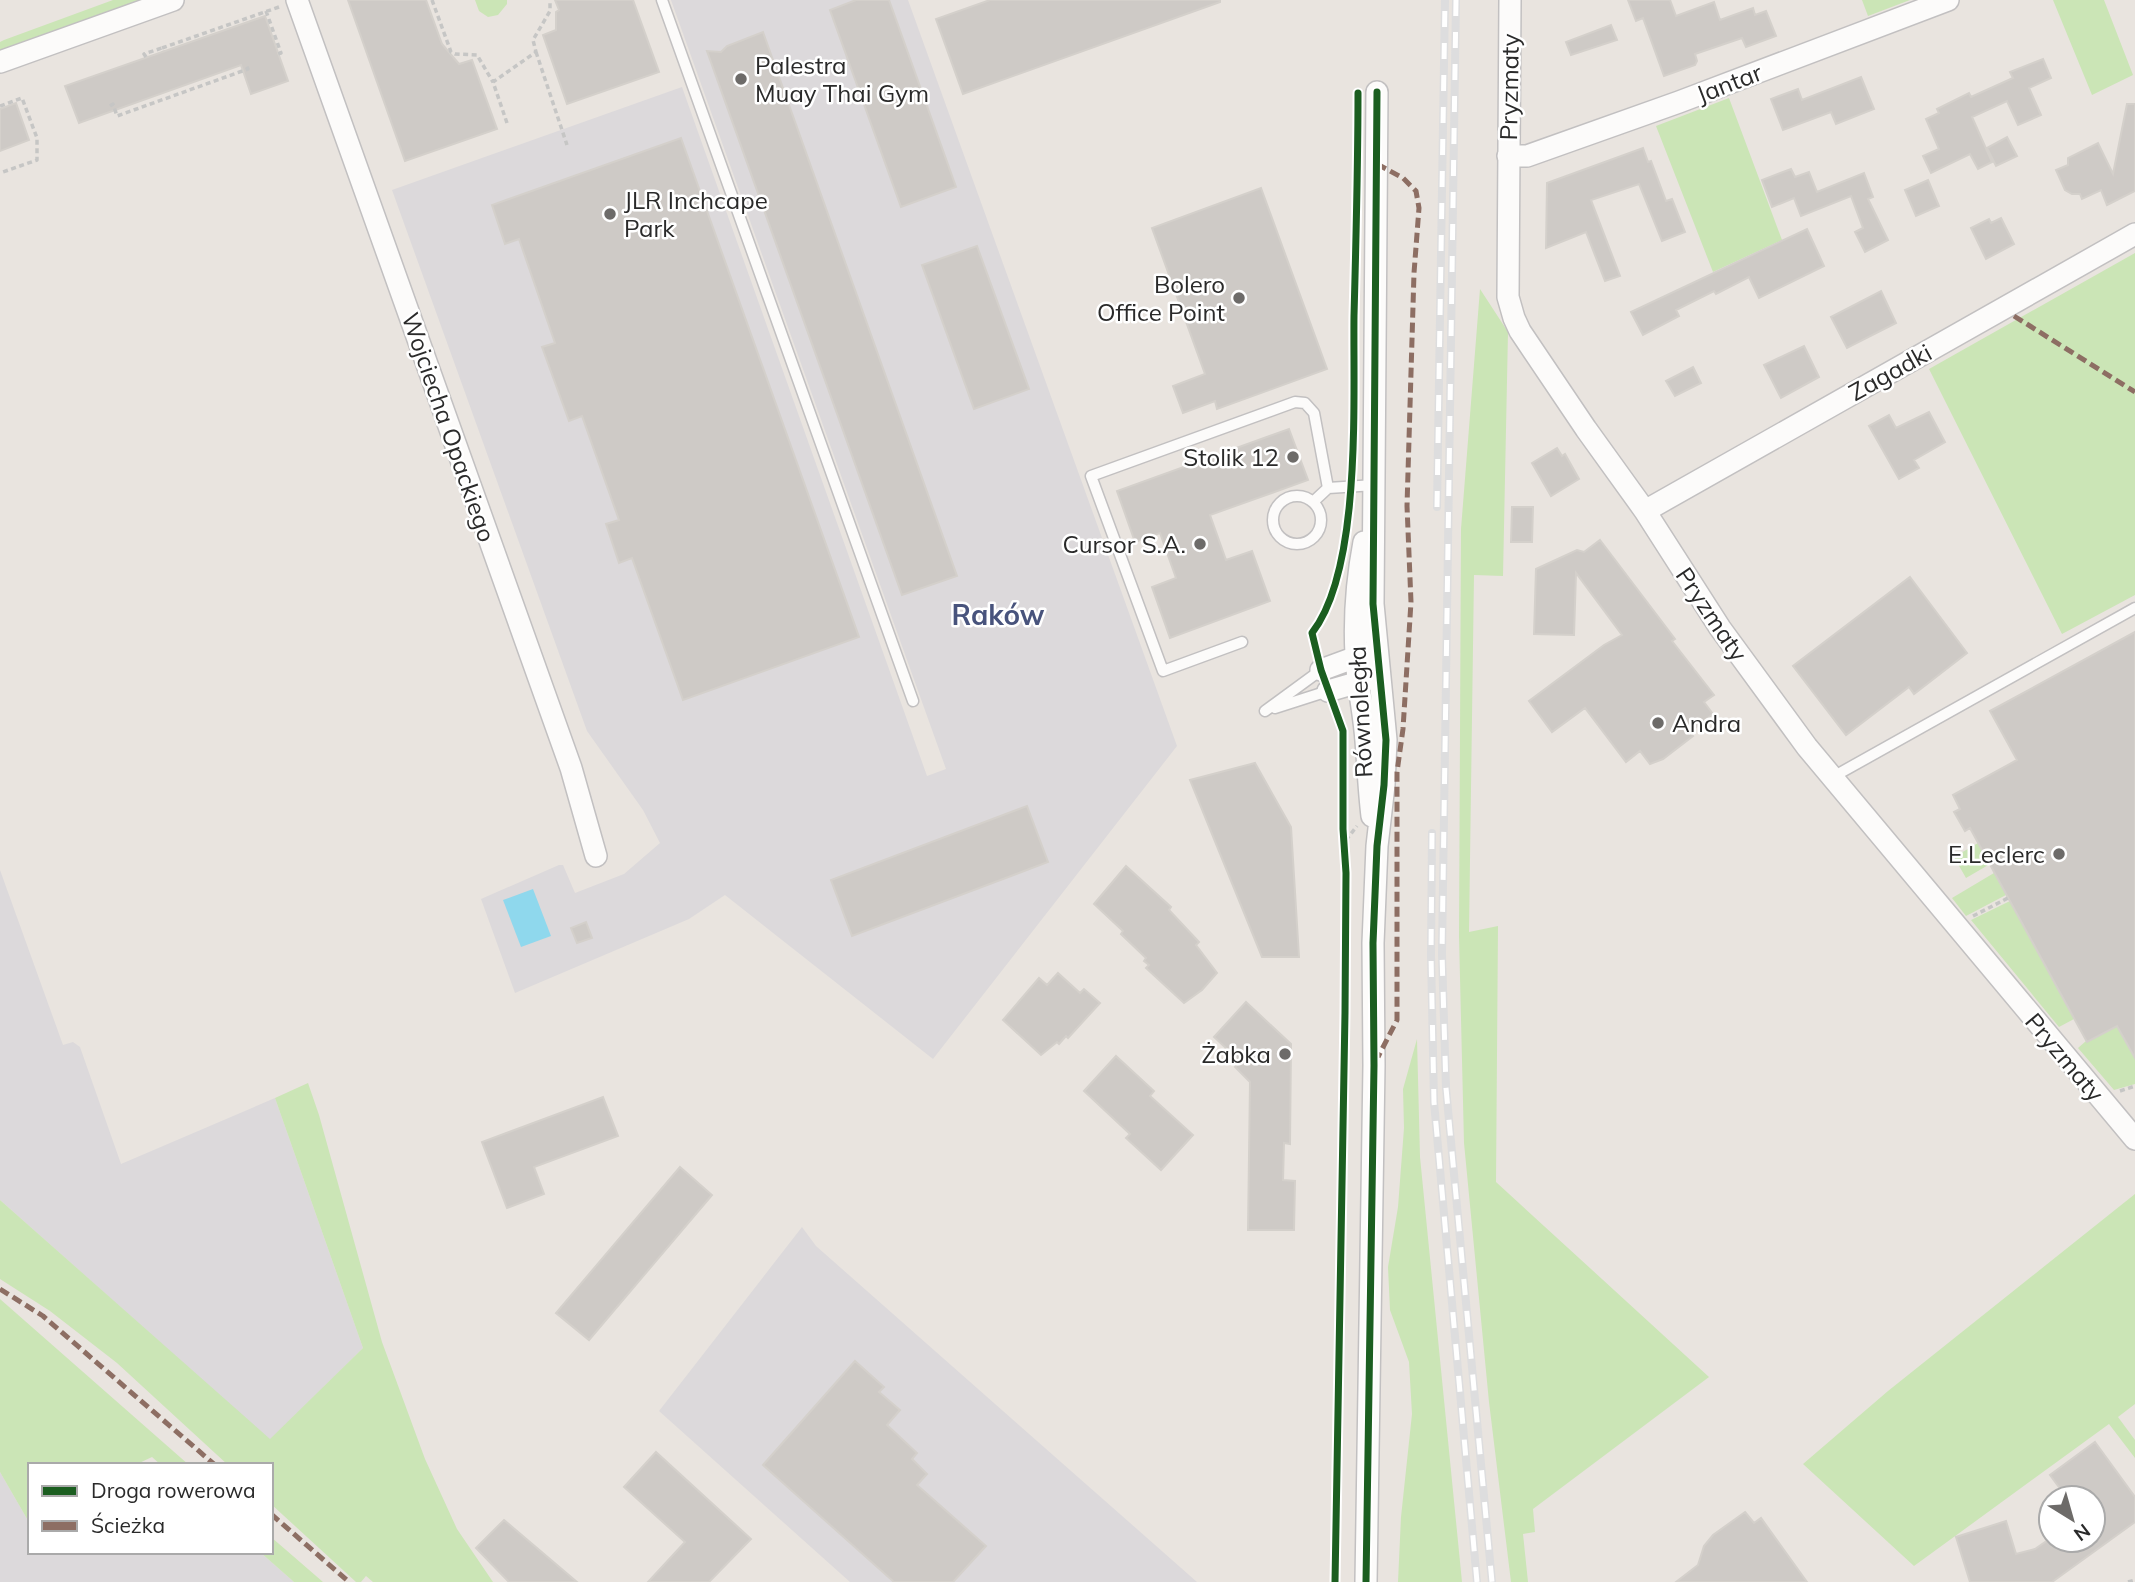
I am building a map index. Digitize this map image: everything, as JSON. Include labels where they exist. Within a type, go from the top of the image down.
[{"type":"street","points":[[0,62],[173,0]]},
{"type":"street","name":"Wojciecha Opackiego","points":[[297,0],[571,768],[596,856]]},
{"type":"street","name":"Pryzmaty","points":[[1510,0],[1508,297],[1514,318],[1531,348],[1645,511],[1720,628],[1831,778],[2135,1139]]},
{"type":"street","name":"Jantar","points":[[1508,156],[1527,156],[1641,116],[1948,0]]},
{"type":"street","name":"Równoległa","points":[[1366,1582],[1374,1065],[1373,943],[1377,846],[1386,740],[1369,679],[1366,654],[1373,604],[1377,92]]},
{"type":"street","name":"Zagadki","points":[[1645,511],[2135,234]]},
{"type":"street","points":[[1321,670],[1366,654]]},
{"type":"street","points":[[1328,691],[1369,679]]},
{"type":"lane","points":[[662,0],[913,701]]},
{"type":"lane","points":[[1241,642],[1163,671],[1091,477],[1295,401],[1306,403],[1314,413],[1328,488]]},
{"type":"lane","points":[[1313,502],[1328,488],[1375,485]]},
{"type":"lane","points":[[1298,496],[1313,502],[1321,516],[1319,531],[1314,538],[1300,545],[1285,541],[1275,530],[1274,515],[1277,508],[1290,498],[1298,496]]},
{"type":"lane","points":[[1831,778],[2135,608]]},
{"type":"lane","points":[[1321,670],[1265,711],[1328,691]]},
{"type":"path","points":[[146,57],[144,54],[242,22],[297,0]]},
{"type":"path","points":[[432,0],[451,52],[477,55],[493,82],[507,123]]},
{"type":"path","points":[[550,0],[550,11],[533,40],[567,145]]},
{"type":"path","points":[[266,11],[281,53],[278,54]]},
{"type":"path","points":[[493,82],[536,52]]},
{"type":"path","points":[[110,106],[113,104],[117,116],[248,69],[246,64]]},
{"type":"path","points":[[177,88],[178,94]]},
{"type":"path","points":[[0,106],[22,98],[37,138],[37,160],[0,173]]},
{"type":"path","points":[[1343,829],[1346,840]]},
{"type":"path","points":[[1969,918],[2008,898]]},
{"type":"path","points":[[2113,1093],[2135,1086]]},
{"type":"path","points":[[2128,1582],[2135,1580]]},
{"type":"shaded area","points":[[671,0],[908,0],[1177,746],[933,1059],[725,895],[689,919],[515,993],[481,899],[559,865],[563,865],[575,893],[624,874],[660,843],[643,810],[587,731],[392,190],[682,87],[927,776],[946,769]]},
{"type":"shaded area","points":[[0,870],[63,1045],[73,1042],[80,1047],[121,1164],[275,1098],[363,1348],[270,1440],[0,1200]]},
{"type":"shaded area","points":[[802,1227],[816,1246],[1197,1582],[850,1582],[659,1411]]},
{"type":"shaded area","points":[[0,1472],[28,1521],[28,1554],[262,1554],[294,1582],[0,1582]]},
{"type":"green space","points":[[113,0],[145,0],[0,52],[0,42],[4,40]]},
{"type":"green space","points":[[475,0],[507,0],[507,4],[498,15],[488,17],[479,11]]},
{"type":"green space","points":[[1862,0],[1910,0],[1868,16]]},
{"type":"green space","points":[[2053,0],[2104,0],[2133,75],[2092,95]]},
{"type":"green space","points":[[1729,98],[1782,240],[1713,272],[1656,126]]},
{"type":"green space","points":[[2135,253],[2135,595],[2062,634],[1929,369]]},
{"type":"green space","points":[[1480,289],[1508,332],[1503,576],[1474,575],[1469,932],[1498,926],[1496,1182],[1709,1377],[1533,1509],[1535,1532],[1523,1534],[1528,1582],[1511,1582],[1489,1402],[1464,1143],[1459,936],[1461,529]]},
{"type":"green space","points":[[1978,843],[1990,864],[1966,878],[1954,857]]},
{"type":"green space","points":[[1994,873],[2006,895],[1966,916],[1952,898]]},
{"type":"green space","points":[[2010,901],[2074,1019],[2059,1027],[1971,920]]},
{"type":"green space","points":[[2117,1026],[2135,1058],[2135,1084],[2114,1090],[2078,1048],[2086,1041]]},
{"type":"green space","points":[[1417,1039],[1420,1157],[1462,1582],[1398,1582],[1401,1517],[1412,1414],[1409,1362],[1390,1310],[1388,1267],[1398,1207],[1404,1128],[1403,1089]]},
{"type":"green space","points":[[308,1083],[382,1342],[425,1459],[457,1529],[493,1582],[373,1582],[366,1576],[361,1582],[356,1582],[273,1506],[273,1463],[226,1463],[117,1363],[50,1311],[0,1279],[0,1200],[270,1439],[363,1348],[275,1098]]},
{"type":"green space","points":[[2135,1194],[2135,1404],[2118,1417],[2135,1440],[2135,1458],[2109,1424],[1914,1566],[1803,1464],[1888,1391]]},
{"type":"green space","points":[[0,1299],[187,1463],[159,1463],[152,1457],[139,1463],[28,1463],[28,1521],[0,1472]]},
{"type":"green space","points":[[273,1539],[323,1582],[294,1582],[262,1554],[273,1554]]},
{"type":"water","points":[[533,889],[551,936],[521,947],[503,900]]},
{"type":"building","points":[[348,0],[426,0],[442,44],[459,64],[472,60],[497,129],[405,161]]},
{"type":"building","points":[[555,0],[633,0],[659,72],[567,104],[543,35],[556,30],[556,12],[559,10]]},
{"type":"building","points":[[856,0],[889,0],[956,187],[901,207],[830,10]]},
{"type":"building","points":[[990,0],[1220,2],[963,94],[936,19]]},
{"type":"building","points":[[1628,0],[1670,0],[1676,16],[1714,2],[1720,20],[1753,8],[1755,15],[1766,11],[1776,36],[1746,47],[1742,38],[1695,54],[1695,65],[1664,76],[1643,18],[1636,21]]},
{"type":"building","points":[[265,16],[288,81],[251,94],[241,65],[79,123],[65,86]]},
{"type":"building","points":[[1611,25],[1617,40],[1571,55],[1566,42]]},
{"type":"building","points":[[763,32],[957,576],[902,595],[707,51],[721,52],[727,46]]},
{"type":"building","points":[[2043,59],[2051,78],[2029,88],[2041,115],[2018,125],[2007,101],[1972,117],[1992,162],[1978,169],[1970,154],[1931,173],[1923,156],[1939,149],[1926,119],[1939,113],[1937,109],[1969,93],[1971,97],[2013,78],[2010,72]]},
{"type":"building","points":[[1861,77],[1874,109],[1836,124],[1831,112],[1783,130],[1771,99],[1798,89],[1802,100]]},
{"type":"building","points":[[16,103],[29,140],[0,151],[0,109]]},
{"type":"building","points":[[2127,104],[2135,104],[2135,191],[2107,205],[2101,190],[2082,199],[2080,194],[2065,190],[2056,170],[2068,165],[2068,158],[2098,143],[2113,174]]},
{"type":"building","points":[[2007,137],[2017,156],[1996,166],[1987,148]]},
{"type":"building","points":[[681,138],[859,637],[683,700],[632,558],[619,563],[606,524],[619,520],[582,416],[569,421],[542,347],[555,343],[519,239],[505,244],[492,205]]},
{"type":"building","points":[[1643,148],[1648,162],[1651,161],[1666,201],[1672,199],[1685,232],[1662,241],[1639,184],[1591,200],[1620,276],[1605,281],[1586,232],[1546,248],[1547,183]]},
{"type":"building","points":[[1791,169],[1795,177],[1809,172],[1817,192],[1864,173],[1873,197],[1868,199],[1888,240],[1865,252],[1855,232],[1863,228],[1851,196],[1801,216],[1794,198],[1772,207],[1762,180]]},
{"type":"building","points":[[1928,180],[1939,206],[1916,216],[1905,190]]},
{"type":"building","name":"Bolero Office Point","points":[[1261,188],[1327,369],[1217,409],[1215,401],[1183,413],[1173,386],[1205,374],[1152,228]]},
{"type":"building","points":[[2001,218],[2014,244],[1986,259],[1971,228],[1989,219],[1991,223]]},
{"type":"building","points":[[1807,229],[1824,266],[1759,298],[1749,277],[1676,310],[1679,316],[1643,335],[1631,312]]},
{"type":"building","points":[[977,246],[1029,389],[974,409],[922,265]]},
{"type":"building","points":[[1881,291],[1896,323],[1847,348],[1831,317]]},
{"type":"building","points":[[1804,346],[1819,377],[1781,398],[1764,365]]},
{"type":"building","points":[[1693,367],[1701,383],[1675,396],[1666,381]]},
{"type":"building","points":[[1929,412],[1945,442],[1914,460],[1919,468],[1899,479],[1869,426],[1889,415],[1896,428]]},
{"type":"building","points":[[1289,429],[1308,480],[1210,515],[1226,560],[1252,551],[1270,601],[1170,638],[1152,587],[1176,578],[1160,533],[1135,542],[1117,491]]},
{"type":"building","points":[[1557,448],[1562,456],[1565,454],[1579,479],[1551,496],[1532,463]]},
{"type":"building","points":[[1512,507],[1533,507],[1532,542],[1511,542]]},
{"type":"building","points":[[1600,540],[1714,695],[1704,702],[1713,714],[1690,732],[1693,736],[1663,759],[1650,764],[1640,751],[1626,762],[1585,708],[1552,732],[1529,701],[1604,645],[1622,635],[1576,573],[1574,635],[1534,634],[1536,569],[1577,550],[1584,552]]},
{"type":"building","points":[[1910,577],[1967,653],[1914,694],[1909,687],[1846,735],[1793,666]]},
{"type":"building","name":"E.Leclerc","points":[[2135,632],[2135,1058],[2117,1026],[2087,1042],[1970,828],[1965,831],[1954,812],[1960,809],[1953,795],[2017,760],[1990,711]]},
{"type":"building","points":[[1255,763],[1291,827],[1299,957],[1262,957],[1190,780]]},
{"type":"building","points":[[1027,806],[1048,862],[852,936],[831,880]]},
{"type":"building","points":[[1126,866],[1171,907],[1169,910],[1199,942],[1196,945],[1217,973],[1202,990],[1184,1003],[1146,968],[1149,965],[1144,961],[1146,958],[1121,934],[1123,931],[1094,904]]},
{"type":"building","points":[[586,922],[592,938],[577,943],[571,928]]},
{"type":"building","points":[[1058,973],[1080,993],[1084,989],[1100,1003],[1068,1038],[1066,1036],[1059,1044],[1057,1042],[1041,1055],[1003,1020],[1039,978],[1047,985]]},
{"type":"building","points":[[1246,1002],[1291,1044],[1290,1144],[1284,1143],[1283,1180],[1295,1181],[1294,1230],[1248,1230],[1250,1082],[1235,1067],[1240,1061],[1214,1037]]},
{"type":"building","points":[[1116,1056],[1154,1091],[1150,1096],[1193,1135],[1161,1170],[1126,1138],[1130,1134],[1084,1091]]},
{"type":"building","points":[[603,1097],[618,1136],[534,1167],[544,1194],[507,1208],[482,1142]]},
{"type":"building","points":[[680,1167],[712,1195],[589,1340],[556,1313]]},
{"type":"building","points":[[855,1361],[884,1387],[879,1392],[900,1410],[887,1425],[917,1453],[912,1459],[927,1474],[917,1485],[986,1546],[953,1582],[894,1582],[763,1465]]},
{"type":"building","points":[[2095,1442],[2135,1497],[2135,1522],[2107,1542],[2107,1484],[2057,1484],[2050,1475]]},
{"type":"building","points":[[656,1452],[751,1539],[709,1582],[648,1582],[685,1542],[624,1487]]},
{"type":"building","points":[[1745,1512],[1754,1523],[1761,1518],[1807,1582],[1676,1582],[1698,1565],[1704,1546],[1713,1535]]},
{"type":"building","points":[[504,1520],[577,1582],[509,1582],[476,1548]]},
{"type":"building","points":[[2006,1521],[2016,1554],[2037,1548],[2037,1554],[2091,1554],[2052,1582],[1970,1582],[1956,1537]]},
{"type":"railway","points":[[1437,507],[1445,0]]},
{"type":"railway","points":[[1456,0],[1442,954],[1446,1088],[1492,1582]]},
{"type":"railway","points":[[1432,833],[1434,1102],[1477,1582]]},
{"type":"marked path","points":[[1377,164],[1403,178],[1416,191],[1419,208],[1414,273],[1407,506],[1411,602],[1403,729],[1397,772],[1397,1020],[1378,1057]]},
{"type":"marked path","points":[[2014,316],[2135,392]]},
{"type":"marked path","points":[[0,1289],[43,1316],[213,1463]]},
{"type":"marked path","points":[[273,1516],[349,1582]]},
{"type":"cycle path","points":[[1366,1582],[1374,1065],[1373,943],[1377,846],[1386,740],[1373,604],[1377,92]]},
{"type":"cycle path","points":[[1335,1582],[1345,1013],[1343,731],[1321,670],[1312,633],[1328,604],[1340,568],[1351,481],[1358,93]]},
{"type":"place","name":"Palestra Muay Thai Gym","points":[[741,79]]},
{"type":"place","name":"JLR Inchcape Park","points":[[610,214]]},
{"type":"place","name":"Bolero Office Point","points":[[1239,298]]},
{"type":"place","name":"Stolik 12","points":[[1293,457]]},
{"type":"place","name":"Cursor S.A.","points":[[1200,544]]},
{"type":"place","name":"Andra","points":[[1658,723]]},
{"type":"place","name":"E.Leclerc","points":[[2059,854]]},
{"type":"place","name":"Żabka","points":[[1285,1054]]},
{"type":"district","name":"Raków","points":[[998,614]]}]
